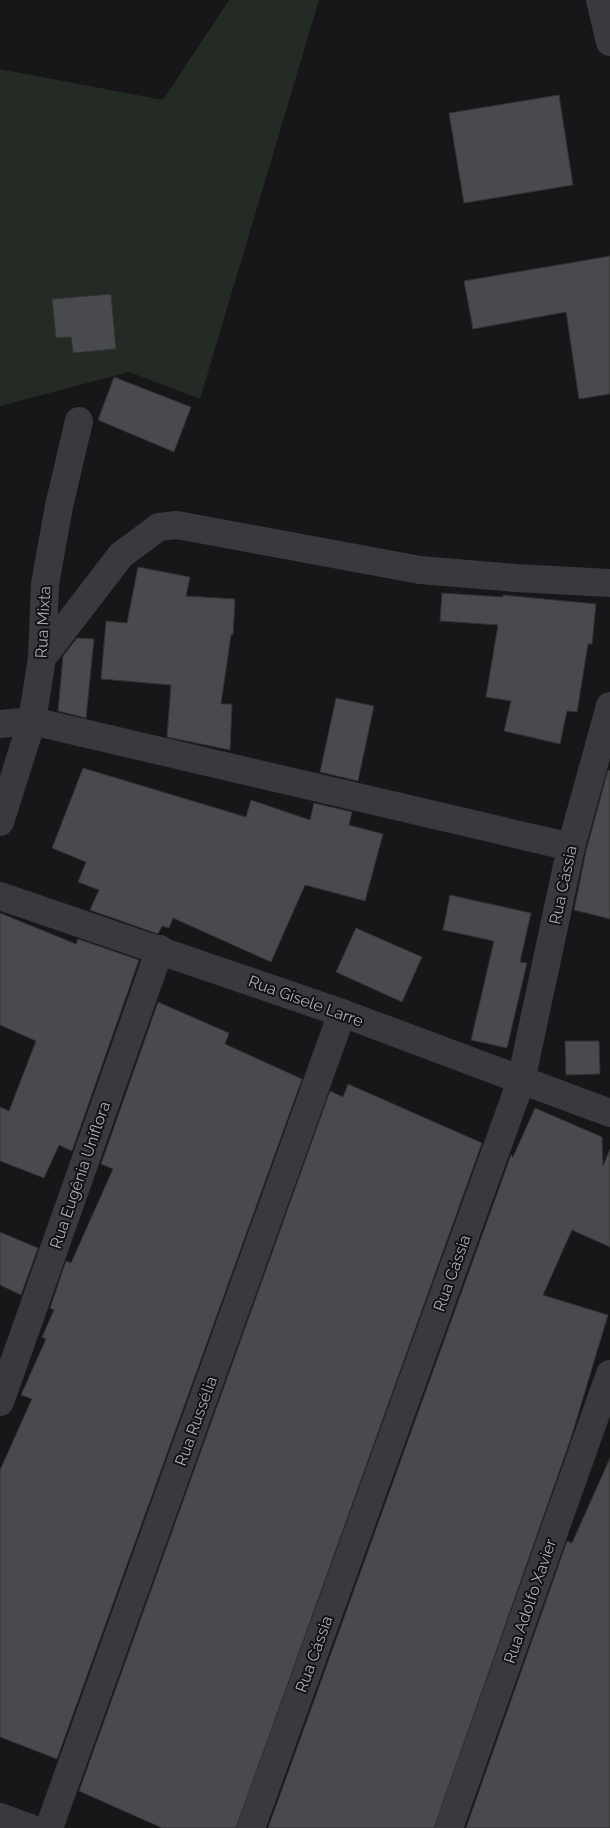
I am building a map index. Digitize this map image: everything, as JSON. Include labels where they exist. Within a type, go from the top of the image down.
[{"type":"street","points":[[600,0],[610,42]]},
{"type":"street","name":"Rua Mixta","points":[[0,822],[32,721],[42,658],[45,584],[59,506],[79,421]]},
{"type":"street","points":[[42,658],[121,555],[159,527],[177,525],[420,570],[516,578],[610,582]]},
{"type":"street","name":"Rua Cássia","points":[[251,1828],[521,1081],[571,847],[610,706]]},
{"type":"street","points":[[0,724],[32,721],[571,847]]},
{"type":"street","name":"Rua Gisele Larre","points":[[0,896],[160,949],[342,1013],[610,1113]]},
{"type":"street","name":"Rua Eugênia Uniflora","points":[[0,1402],[160,949]]},
{"type":"street","name":"Rua Russélia","points":[[49,1828],[342,1013]]},
{"type":"street","name":"Rua Adolfo Xavier","points":[[449,1828],[610,1374]]},
{"type":"street","points":[[0,1817],[30,1828]]},
{"type":"shaded area","points":[[229,0],[319,0],[200,399],[129,372],[0,406],[0,69],[163,100]]},
{"type":"building","points":[[559,95],[573,185],[464,203],[449,113]]},
{"type":"building","points":[[610,256],[610,394],[579,399],[566,312],[473,329],[464,281]]},
{"type":"building","points":[[111,294],[116,349],[73,353],[71,337],[56,338],[52,299]]},
{"type":"building","points":[[114,377],[191,407],[174,452],[98,420]]},
{"type":"building","points":[[138,567],[190,577],[186,596],[235,599],[233,635],[231,635],[221,704],[232,704],[230,750],[167,737],[171,685],[101,679],[106,621],[127,623]]},
{"type":"building","points":[[442,593],[503,597],[503,595],[596,604],[592,644],[588,644],[577,712],[567,711],[560,744],[504,731],[511,701],[486,697],[498,625],[440,621]]},
{"type":"building","points":[[77,638],[94,639],[86,718],[58,711],[63,656]]},
{"type":"building","points":[[336,698],[374,706],[358,781],[320,772]]},
{"type":"building","points":[[83,768],[246,817],[251,800],[310,820],[314,803],[352,812],[349,825],[383,834],[365,901],[305,885],[271,962],[173,918],[169,928],[162,926],[158,934],[90,910],[99,890],[78,882],[86,862],[52,848]]},
{"type":"building","points":[[608,770],[610,771],[610,919],[574,910],[586,851]]},
{"type":"building","points":[[450,895],[531,913],[520,962],[527,963],[507,1048],[471,1040],[494,941],[443,930]]},
{"type":"building","points":[[0,913],[76,944],[78,939],[139,960],[72,1151],[59,1145],[44,1178],[0,1161],[0,1107],[9,1111],[36,1041],[0,1025]]},
{"type":"building","points":[[356,928],[422,957],[402,1002],[336,972]]},
{"type":"building","points":[[158,1002],[229,1033],[225,1044],[302,1079],[57,1759],[0,1737],[0,1470],[32,1399],[21,1395],[46,1339],[42,1337],[54,1310],[50,1308],[66,1261],[71,1263],[113,1169],[101,1164]]},
{"type":"building","points":[[565,1041],[599,1041],[600,1074],[566,1075]]},
{"type":"building","points":[[348,1084],[482,1143],[236,1828],[162,1828],[79,1791],[330,1091],[343,1097]]},
{"type":"building","points":[[535,1108],[602,1137],[603,1166],[610,1149],[610,1247],[572,1230],[543,1295],[608,1315],[571,1438],[434,1828],[268,1828],[511,1155],[513,1157]]},
{"type":"building","points":[[0,1232],[38,1248],[21,1295],[0,1285]]},
{"type":"building","points":[[610,1458],[610,1828],[466,1828],[567,1541],[572,1543]]}]
